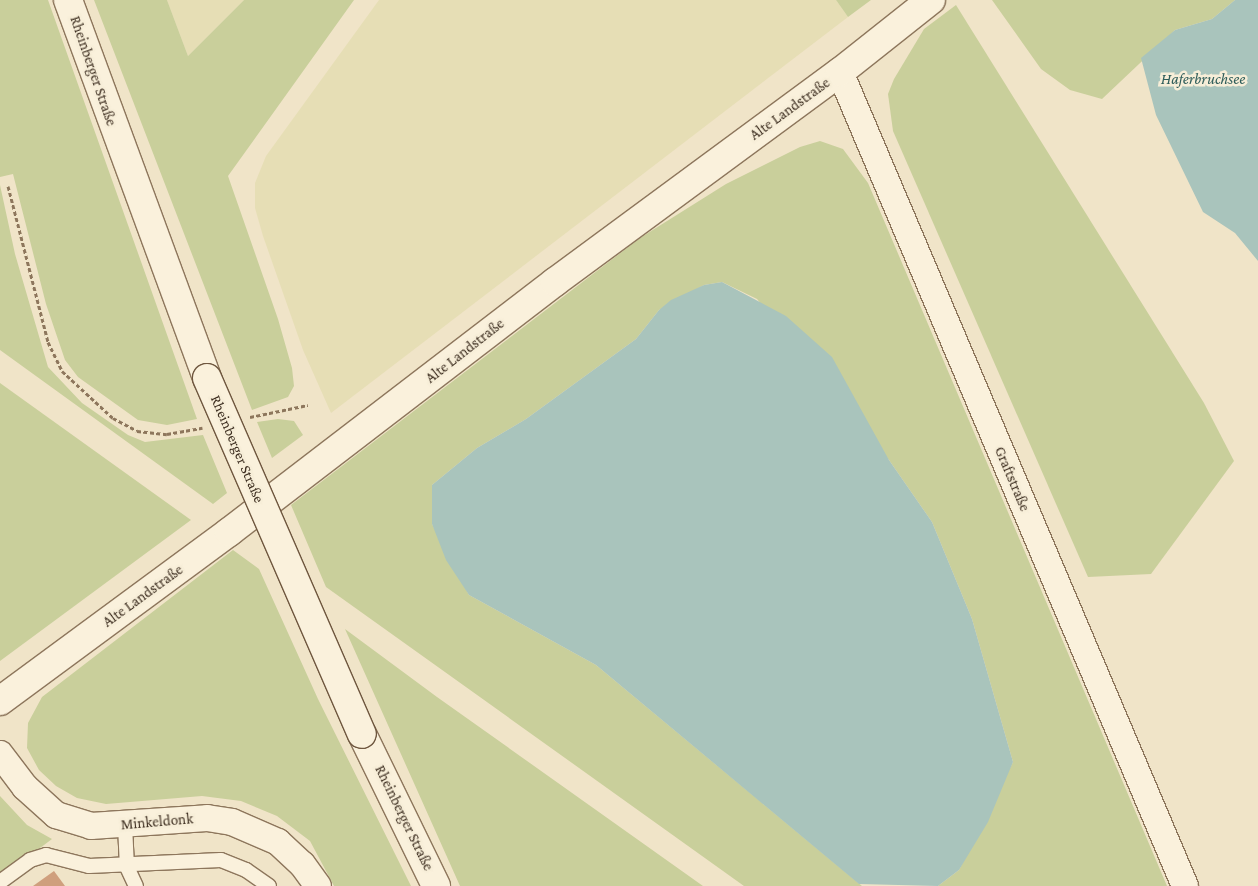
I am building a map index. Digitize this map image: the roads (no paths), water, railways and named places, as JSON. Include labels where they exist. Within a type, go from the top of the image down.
[{"type":"street","name":"Rheinberger Straße","points":[[68,0],[207,378],[362,734],[436,886]]},
{"type":"street","name":"Alte Landstraße","points":[[0,701],[229,532],[555,282],[840,72],[931,0]]},
{"type":"street","name":"Graftstraße","points":[[840,72],[1185,886]]},
{"type":"street","name":"Minkeldonk","points":[[0,754],[25,788],[56,815],[91,826],[207,818],[232,822],[278,842],[302,864],[318,886]]},
{"type":"lane","points":[[125,825],[127,867],[136,886]]},
{"type":"lane","points":[[0,882],[30,860],[46,855],[89,866],[127,867],[221,860],[246,870],[268,886]]},
{"type":"water","name":"Haferbruchsee","points":[[1235,0],[1258,0],[1258,261],[1235,233],[1203,212],[1156,115],[1141,58],[1175,30],[1212,19]]},
{"type":"water","points":[[722,282],[786,316],[832,357],[889,460],[932,522],[972,619],[1013,762],[988,822],[959,870],[938,886],[859,884],[596,665],[469,595],[446,560],[432,524],[432,485],[477,448],[526,419],[636,339],[659,310],[671,300],[704,285]]}]
